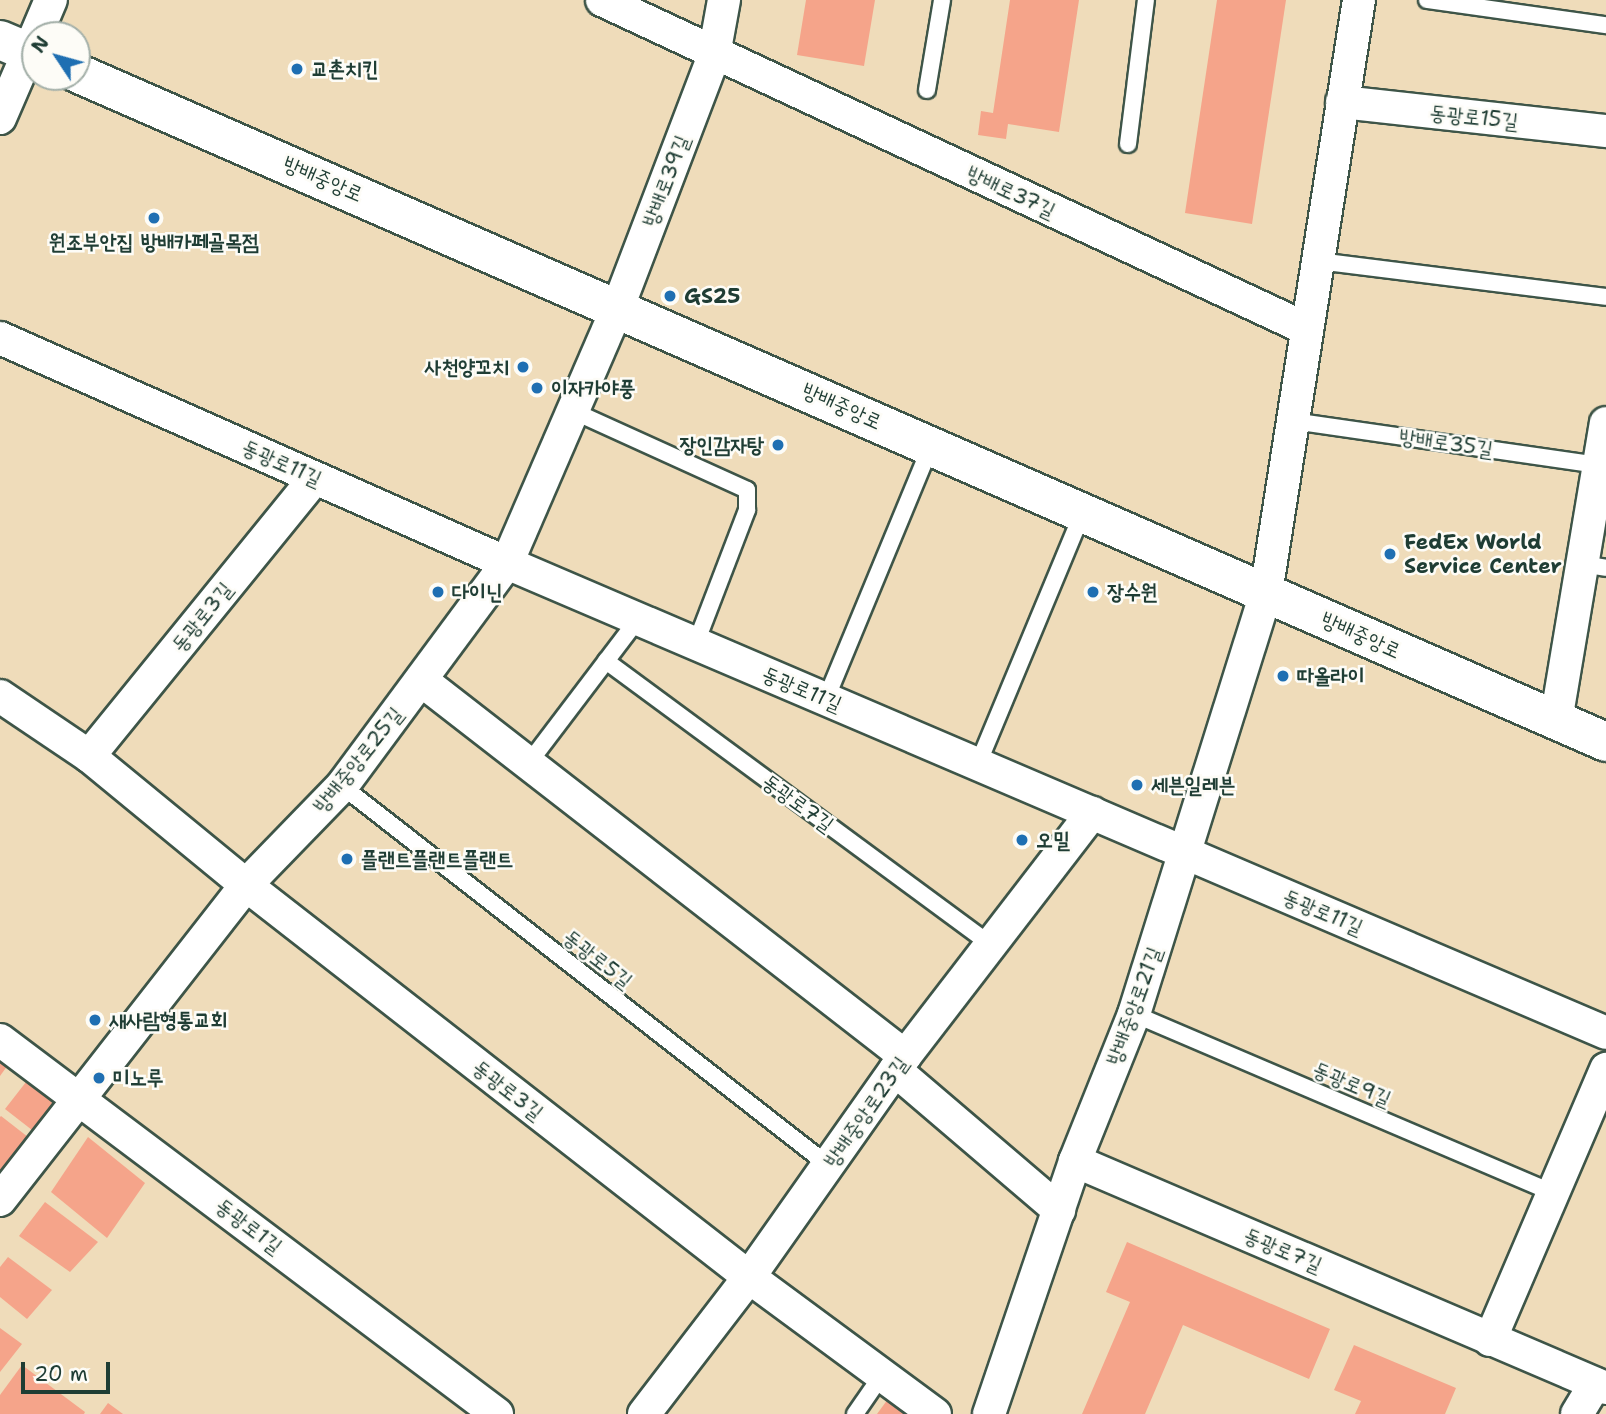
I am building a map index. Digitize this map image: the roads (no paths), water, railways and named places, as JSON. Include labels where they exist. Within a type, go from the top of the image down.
[{"type":"street","points":[[40,21],[51,0]]},
{"type":"street","points":[[602,0],[714,54]]},
{"type":"street","name":"방배로39길","points":[[618,307],[714,54],[724,0]]},
{"type":"street","points":[[1266,593],[1359,0]]},
{"type":"street","name":"방배로37길","points":[[714,54],[1307,329]]},
{"type":"street","points":[[0,118],[21,60]]},
{"type":"street","name":"방배중앙로","points":[[91,79],[618,307],[1606,742]]},
{"type":"street","name":"동광로15길","points":[[1342,102],[1606,131]]},
{"type":"street","name":"방배중앙로25길","points":[[0,1200],[246,885],[342,786],[508,563],[618,307]]},
{"type":"street","name":"동광로11길","points":[[0,338],[508,563],[1606,1033]]},
{"type":"street","points":[[1556,721],[1594,566],[1599,465],[1606,423]]},
{"type":"street","name":"동광로3길","points":[[89,756],[315,478]]},
{"type":"street","name":"방배중앙로21길","points":[[989,1414],[1075,1161],[1134,1014],[1266,593]]},
{"type":"street","points":[[421,680],[900,1063],[1059,1210]]},
{"type":"street","name":"동광로3길","points":[[0,696],[89,756],[246,885],[749,1278],[935,1414]]},
{"type":"street","name":"방배중앙로23길","points":[[644,1414],[749,1278],[900,1063],[1092,813]]},
{"type":"street","name":"동광로1길","points":[[0,1040],[497,1414]]},
{"type":"street","points":[[1490,1340],[1606,1069]]},
{"type":"street","name":"동광로7길","points":[[1075,1161],[1601,1386],[1577,1414]]},
{"type":"lane","points":[[927,90],[942,0]]},
{"type":"lane","points":[[1128,144],[1146,0]]},
{"type":"lane","points":[[1427,0],[1606,25]]},
{"type":"lane","points":[[1318,261],[1606,297]]},
{"type":"lane","points":[[573,411],[747,490],[747,510],[696,643]]},
{"type":"lane","name":"방배로35길","points":[[1293,421],[1599,465]]},
{"type":"lane","points":[[826,699],[931,445]]},
{"type":"lane","points":[[978,764],[1083,512]]},
{"type":"lane","points":[[528,764],[638,619]]},
{"type":"lane","name":"동광로7길","points":[[606,661],[991,945]]},
{"type":"lane","name":"동광로5길","points":[[342,786],[828,1165]]},
{"type":"lane","name":"동광로9길","points":[[1134,1014],[1553,1193]]},
{"type":"lane","points":[[855,1414],[883,1376]]},
{"type":"place","name":"교촌치킨","points":[[297,69]]},
{"type":"place","name":"원조부안집 방배카페골목점","points":[[154,218]]},
{"type":"place","name":"GS25","points":[[670,296]]},
{"type":"place","name":"사천양꼬치","points":[[523,367]]},
{"type":"place","name":"이자카야풍","points":[[537,388]]},
{"type":"place","name":"장인감자탕","points":[[778,445]]},
{"type":"place","name":"FedEx World Service Center","points":[[1390,554]]},
{"type":"place","name":"다이닌","points":[[438,592]]},
{"type":"place","name":"장수원","points":[[1093,592]]},
{"type":"place","name":"따올라이","points":[[1283,676]]},
{"type":"place","name":"세븐일레븐","points":[[1137,785]]},
{"type":"place","name":"오밀","points":[[1022,840]]},
{"type":"place","name":"플랜트플랜트플랜트","points":[[347,859]]},
{"type":"place","name":"새사람형통교회","points":[[95,1020]]},
{"type":"place","name":"미노루","points":[[99,1078]]}]
